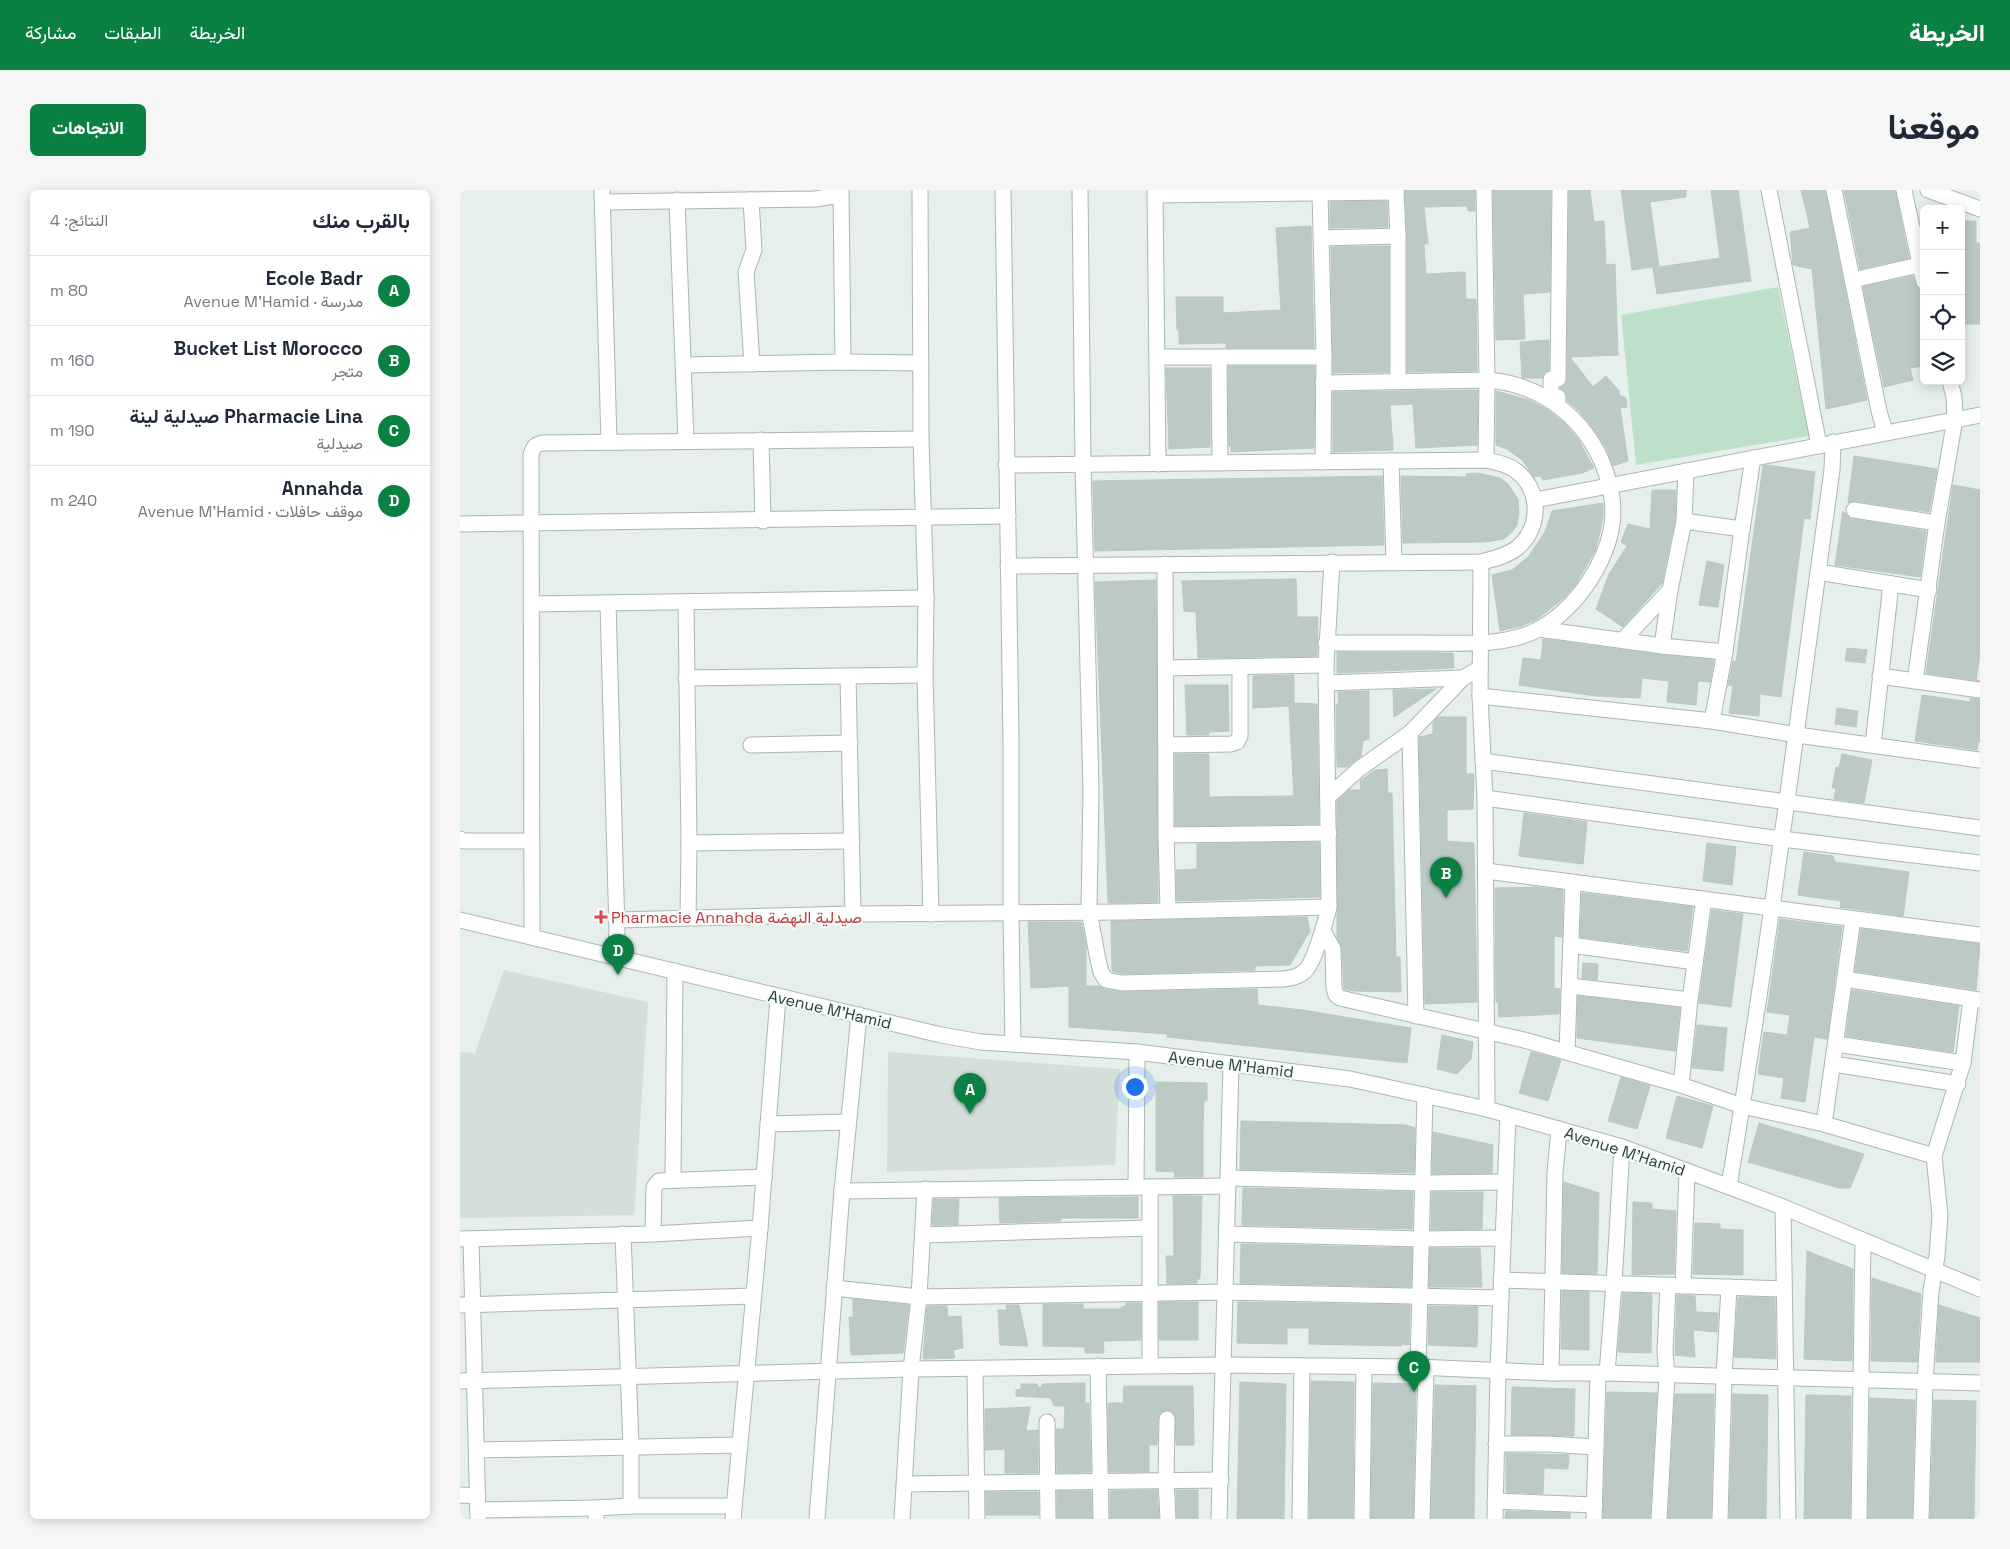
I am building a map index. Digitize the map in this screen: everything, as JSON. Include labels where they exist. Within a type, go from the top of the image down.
[{"type":"street","points":[[920,190],[921,439],[926,598],[925,675],[931,914]]},
{"type":"street","points":[[1003,190],[1011,741],[1013,1044]]},
{"type":"street","points":[[1080,190],[1083,464],[1087,565],[1091,790],[1089,911],[1101,972],[1106,980],[1122,983],[1294,978],[1307,970],[1323,931],[1329,907],[1326,643],[1332,562]]},
{"type":"street","points":[[1484,190],[1487,380],[1486,460]]},
{"type":"street","points":[[1558,406],[1558,397],[1550,397],[1551,379],[1558,379],[1560,190]]},
{"type":"street","points":[[1729,1186],[1772,910],[1832,470],[1770,190]]},
{"type":"street","points":[[1834,190],[1854,280],[1878,411],[1885,432]]},
{"type":"street","points":[[1904,190],[1920,269]]},
{"type":"street","points":[[1928,190],[1980,209]]},
{"type":"street","points":[[1158,464],[1155,192],[1320,193],[1396,191],[1398,236],[1398,381]]},
{"type":"street","points":[[609,442],[602,196],[677,200],[815,199],[841,192],[843,362]]},
{"type":"street","points":[[1320,193],[1324,357],[1323,462]]},
{"type":"street","points":[[677,200],[686,441]]},
{"type":"street","points":[[751,200],[754,250],[746,272],[752,364]]},
{"type":"street","points":[[1322,238],[1398,236]]},
{"type":"street","points":[[1854,280],[1919,266]]},
{"type":"street","points":[[1158,357],[1324,357]]},
{"type":"street","points":[[1219,357],[1220,463]]},
{"type":"street","points":[[684,365],[843,362],[921,363]]},
{"type":"street","points":[[1323,383],[1487,380],[1527,388],[1548,398],[1558,406],[1575,420],[1590,439],[1603,466],[1612,499],[1612,516],[1600,561],[1579,596],[1558,616],[1539,628],[1521,636],[1481,642],[1326,643]]},
{"type":"street","points":[[1915,681],[1937,523],[1955,419],[1954,397],[1951,385]]},
{"type":"street","points":[[1535,500],[1980,415]]},
{"type":"street","points":[[532,937],[531,455],[533,448],[536,445],[609,442],[921,439]]},
{"type":"street","points":[[761,440],[763,521]]},
{"type":"street","points":[[1712,721],[1725,652],[1753,458]]},
{"type":"street","points":[[1006,465],[1486,460],[1514,470],[1530,486],[1535,500],[1534,520],[1528,536],[1522,544],[1507,554],[1481,562],[1008,566]]},
{"type":"street","points":[[1391,461],[1394,562]]},
{"type":"street","points":[[1662,646],[1670,590],[1684,521],[1686,471]]},
{"type":"street","points":[[1854,510],[1937,523]]},
{"type":"street","points":[[460,524],[1008,516]]},
{"type":"street","points":[[1684,521],[1742,529]]},
{"type":"street","points":[[1481,562],[1480,696],[1485,798],[1487,1109]]},
{"type":"street","points":[[1165,564],[1168,910]]},
{"type":"street","points":[[1818,572],[1929,590]]},
{"type":"street","points":[[1873,745],[1891,584]]},
{"type":"street","points":[[1623,640],[1670,590]]},
{"type":"street","points":[[532,604],[926,598]]},
{"type":"street","points":[[686,602],[688,918]]},
{"type":"street","points":[[608,603],[617,945],[615,956]]},
{"type":"street","points":[[1539,628],[1662,646],[1725,652]]},
{"type":"street","points":[[1166,668],[1326,665]]},
{"type":"street","points":[[1167,745],[1232,744],[1237,742],[1240,736],[1240,667]]},
{"type":"street","points":[[1328,797],[1359,769],[1410,733],[1463,678],[1480,668]]},
{"type":"street","points":[[686,678],[925,675]]},
{"type":"street","points":[[848,676],[853,914]]},
{"type":"street","points":[[1880,676],[1980,687]]},
{"type":"street","points":[[1326,683],[1463,678]]},
{"type":"street","points":[[1480,696],[1712,721],[1797,735],[1980,760]]},
{"type":"street","points":[[1410,733],[1416,1016]]},
{"type":"street","points":[[751,745],[850,743]]},
{"type":"street","points":[[1483,761],[1980,828]]},
{"type":"street","points":[[1485,798],[1782,839],[1980,863]]},
{"type":"street","points":[[1166,835],[1329,833]]},
{"type":"street","points":[[460,839],[464,841],[531,841]]},
{"type":"street","points":[[689,842],[852,841]]},
{"type":"street","points":[[1486,871],[1704,899],[1772,910],[1980,935]]},
{"type":"street","points":[[1567,1052],[1573,882]]},
{"type":"street","points":[[1681,1085],[1704,899]]},
{"type":"street","points":[[616,920],[853,914],[1011,914],[1329,907]]},
{"type":"street","points":[[1824,1124],[1854,919]]},
{"type":"street","name":"Avenue M'Hamid","points":[[460,920],[941,1035],[981,1042],[1137,1052],[1350,1079],[1487,1109],[1622,1148],[1729,1186],[1980,1289]]},
{"type":"street","points":[[1323,931],[1333,949],[1334,988],[1336,995],[1340,998],[1506,1035],[1681,1085],[1742,1106],[1824,1124],[1934,1156]]},
{"type":"street","points":[[1570,945],[1695,962]]},
{"type":"street","points":[[673,1180],[675,971]]},
{"type":"street","points":[[1844,979],[1976,999],[1958,1084],[1934,1156],[1940,1216],[1935,1272],[1931,1291],[1925,1382],[1921,1519]]},
{"type":"street","points":[[1570,986],[1690,1000]]},
{"type":"street","points":[[460,1495],[478,1508],[596,1514],[631,1506],[734,1512],[760,1228],[778,997]]},
{"type":"street","points":[[817,1519],[834,1288],[858,1015]]},
{"type":"street","points":[[1836,1044],[1963,1063]]},
{"type":"street","points":[[1137,1052],[1143,1187],[1149,1228],[1150,1365]]},
{"type":"street","points":[[1220,1519],[1231,1064]]},
{"type":"street","points":[[1834,1064],[1958,1084]]},
{"type":"street","points":[[1422,1519],[1421,1297],[1425,1094]]},
{"type":"street","points":[[1495,1519],[1498,1371],[1508,1115]]},
{"type":"street","points":[[768,1124],[848,1122]]},
{"type":"street","points":[[1551,1373],[1556,1172],[1559,1129]]},
{"type":"street","points":[[1495,1501],[1595,1512],[1596,1448],[1602,1373],[1614,1284],[1622,1148]]},
{"type":"street","points":[[1659,1519],[1667,1376],[1665,1352],[1675,1286],[1687,1171]]},
{"type":"street","points":[[653,1234],[654,1187],[659,1181],[764,1177]]},
{"type":"street","points":[[842,1191],[1143,1187],[1229,1182],[1505,1182]]},
{"type":"street","points":[[902,1519],[911,1369],[919,1297],[925,1189]]},
{"type":"street","points":[[1783,1207],[1788,1519]]},
{"type":"street","points":[[478,1508],[477,1450],[467,1381],[466,1239],[653,1234],[760,1228]]},
{"type":"street","points":[[922,1235],[1149,1228]]},
{"type":"street","points":[[623,1234],[631,1446],[631,1506]]},
{"type":"street","points":[[1227,1234],[1422,1239],[1503,1238]]},
{"type":"street","points":[[1858,1519],[1863,1241]]},
{"type":"street","points":[[1501,1280],[1784,1289]]},
{"type":"street","points":[[1720,1519],[1724,1377],[1729,1287]]},
{"type":"street","points":[[834,1288],[919,1297],[1226,1292],[1501,1298]]},
{"type":"street","points":[[466,1305],[753,1296]]},
{"type":"street","points":[[467,1381],[747,1375],[911,1369],[1224,1365],[1422,1368],[1980,1384]]},
{"type":"street","points":[[1098,1366],[1101,1519]]},
{"type":"street","points":[[1300,1519],[1302,1366]]},
{"type":"street","points":[[1362,1519],[1364,1367]]},
{"type":"street","points":[[974,1369],[977,1519]]},
{"type":"street","points":[[1167,1419],[1166,1480],[1168,1519]]},
{"type":"street","points":[[1047,1422],[1048,1519]]},
{"type":"street","points":[[1496,1444],[1547,1444],[1596,1448]]},
{"type":"street","points":[[477,1450],[740,1445]]},
{"type":"street","points":[[905,1484],[1221,1480]]},
{"type":"shaded area","points":[[504,970],[648,1002],[634,1215],[460,1218],[460,1052],[475,1053]]},
{"type":"shaded area","points":[[888,1052],[1120,1069],[1115,1165],[887,1172]]},
{"type":"green space","points":[[1778,287],[1809,436],[1636,465],[1621,315]]},
{"type":"building","points":[[1405,190],[1475,190],[1475,211],[1468,211],[1467,206],[1424,207],[1428,244],[1424,244],[1426,274],[1465,272],[1466,299],[1476,299],[1477,371],[1407,372]]},
{"type":"building","points":[[1493,190],[1551,190],[1550,292],[1523,294],[1525,339],[1496,340]]},
{"type":"building","points":[[1569,190],[1590,190],[1594,222],[1604,221],[1606,265],[1615,264],[1618,355],[1570,357],[1593,387],[1606,376],[1619,391],[1619,395],[1626,398],[1627,407],[1620,408],[1628,461],[1613,466],[1606,448],[1593,428],[1578,410],[1567,401],[1566,393],[1560,388],[1566,384],[1567,379]]},
{"type":"building","points":[[1621,190],[1686,190],[1686,197],[1650,202],[1659,266],[1632,270]]},
{"type":"building","points":[[1711,190],[1738,190],[1751,281],[1657,294],[1653,268],[1720,258]]},
{"type":"building","points":[[1801,190],[1825,190],[1867,400],[1826,409],[1812,269],[1793,265],[1790,232],[1810,228]]},
{"type":"building","points":[[1844,190],[1895,190],[1909,258],[1860,269]]},
{"type":"building","points":[[1387,201],[1388,227],[1330,228],[1330,202]]},
{"type":"building","points":[[1965,221],[1976,221],[1976,243],[1980,243],[1980,324],[1965,324]]},
{"type":"building","points":[[1311,226],[1314,348],[1226,348],[1226,343],[1179,344],[1176,297],[1223,297],[1223,313],[1281,310],[1276,228]]},
{"type":"building","points":[[1389,246],[1389,372],[1333,373],[1331,247]]},
{"type":"building","points":[[1913,276],[1920,294],[1920,367],[1910,368],[1913,380],[1884,387],[1863,287]]},
{"type":"building","points":[[1549,340],[1549,370],[1543,374],[1542,378],[1522,378],[1520,342]]},
{"type":"building","points":[[1228,366],[1315,366],[1314,448],[1231,452],[1231,446],[1229,446]]},
{"type":"building","points":[[1166,368],[1210,368],[1210,447],[1169,449]]},
{"type":"building","points":[[1478,390],[1477,445],[1416,448],[1413,404],[1390,405],[1393,450],[1333,452],[1333,392]]},
{"type":"building","points":[[1496,391],[1529,400],[1548,410],[1564,423],[1578,439],[1594,468],[1582,473],[1543,480],[1541,476],[1534,477],[1522,460],[1507,449],[1496,445]]},
{"type":"building","points":[[1854,456],[1937,469],[1929,512],[1855,501],[1848,503]]},
{"type":"building","points":[[1763,466],[1815,472],[1810,519],[1804,518],[1781,697],[1760,694],[1759,716],[1729,713],[1733,686],[1728,685],[1733,661],[1736,662]]},
{"type":"building","points":[[1478,473],[1500,478],[1508,484],[1518,499],[1519,513],[1517,525],[1511,533],[1504,539],[1485,542],[1403,543],[1401,476],[1466,477],[1466,474]]},
{"type":"building","points":[[1382,476],[1384,545],[1095,551],[1093,481]]},
{"type":"building","points":[[1953,485],[1980,490],[1980,654],[1976,680],[1980,681],[1926,673]]},
{"type":"building","points":[[1652,490],[1676,490],[1675,520],[1662,583],[1623,627],[1596,609],[1609,574],[1627,546],[1621,542],[1628,524],[1650,529]]},
{"type":"building","points":[[1603,503],[1603,516],[1595,551],[1576,584],[1564,598],[1536,620],[1500,631],[1492,575],[1512,570],[1528,557],[1545,532],[1552,511]]},
{"type":"building","points":[[1843,511],[1848,517],[1853,519],[1926,531],[1920,577],[1835,565]]},
{"type":"building","points":[[1707,561],[1724,565],[1718,607],[1699,605]]},
{"type":"building","points":[[1296,579],[1297,617],[1318,617],[1317,656],[1198,658],[1196,612],[1184,611],[1182,581]]},
{"type":"building","points":[[1156,580],[1158,902],[1110,903],[1108,902],[1095,582]]},
{"type":"building","points":[[1543,639],[1714,660],[1710,682],[1698,681],[1696,705],[1667,702],[1669,681],[1642,678],[1640,698],[1596,696],[1519,685],[1523,658],[1541,660]]},
{"type":"building","points":[[1847,648],[1867,650],[1865,663],[1845,661]]},
{"type":"building","points":[[1337,652],[1453,653],[1454,668],[1337,673]]},
{"type":"building","points":[[1294,675],[1294,703],[1317,704],[1319,824],[1175,826],[1175,754],[1209,754],[1209,797],[1294,796],[1289,706],[1253,708],[1253,676]]},
{"type":"building","points":[[1185,685],[1228,685],[1229,731],[1209,732],[1209,735],[1187,735]]},
{"type":"building","points":[[1436,689],[1394,717],[1393,690]]},
{"type":"building","points":[[1369,691],[1369,739],[1363,741],[1361,756],[1347,767],[1337,767],[1336,704],[1339,704],[1338,692]]},
{"type":"building","points":[[1922,695],[1970,702],[1970,698],[1980,699],[1980,742],[1978,742],[1977,750],[1915,741]]},
{"type":"building","points":[[1837,708],[1858,711],[1856,727],[1835,724]]},
{"type":"building","points":[[1438,717],[1466,717],[1466,774],[1474,774],[1473,809],[1447,810],[1447,841],[1474,843],[1477,1002],[1425,1004],[1419,737],[1433,734],[1433,723]]},
{"type":"building","points":[[1842,754],[1872,760],[1864,803],[1834,799],[1836,788],[1832,788],[1836,767],[1839,768]]},
{"type":"building","points":[[1387,769],[1388,793],[1392,793],[1396,957],[1400,957],[1401,992],[1354,991],[1344,989],[1342,949],[1337,937],[1337,801],[1349,790],[1361,790],[1360,781],[1375,770]]},
{"type":"building","points":[[1524,813],[1587,822],[1583,864],[1519,856]]},
{"type":"building","points":[[1319,842],[1320,897],[1177,901],[1176,870],[1197,869],[1197,844]]},
{"type":"building","points":[[1707,843],[1736,847],[1732,885],[1703,881]]},
{"type":"building","points":[[1804,852],[1833,856],[1835,862],[1909,872],[1903,916],[1840,907],[1841,901],[1798,895]]},
{"type":"building","points":[[1536,887],[1563,890],[1562,937],[1554,936],[1554,988],[1560,989],[1559,1014],[1499,1017],[1498,1002],[1496,1002],[1495,888]]},
{"type":"building","points":[[1582,893],[1693,907],[1687,951],[1580,937]]},
{"type":"building","points":[[1712,910],[1743,914],[1731,1007],[1699,1003]]},
{"type":"building","points":[[1307,917],[1310,931],[1290,965],[1255,966],[1255,970],[1123,974],[1112,971],[1111,921]]},
{"type":"building","points":[[1780,919],[1842,927],[1827,1039],[1814,1037],[1805,1102],[1781,1098],[1784,1078],[1758,1074],[1764,1032],[1787,1035],[1790,1015],[1767,1012]]},
{"type":"building","points":[[1028,922],[1081,922],[1086,944],[1086,986],[1099,986],[1104,989],[1122,992],[1257,989],[1258,1005],[1303,1010],[1411,1028],[1407,1063],[1167,1037],[1167,1034],[1069,1027],[1069,986],[1031,988]]},
{"type":"building","points":[[1861,929],[1980,944],[1976,990],[1855,971]]},
{"type":"building","points":[[1583,963],[1598,964],[1597,980],[1582,978]]},
{"type":"building","points":[[1852,990],[1959,1006],[1953,1052],[1846,1036]]},
{"type":"building","points":[[1578,996],[1680,1008],[1675,1051],[1577,1038]]},
{"type":"building","points":[[1697,1025],[1727,1028],[1723,1071],[1692,1068]]},
{"type":"building","points":[[1442,1035],[1473,1042],[1471,1059],[1457,1074],[1437,1069]]},
{"type":"building","points":[[1531,1052],[1561,1060],[1548,1101],[1519,1093]]},
{"type":"building","points":[[1621,1077],[1650,1086],[1637,1129],[1608,1121]]},
{"type":"building","points":[[1156,1082],[1207,1083],[1207,1101],[1204,1101],[1203,1177],[1174,1177],[1175,1172],[1156,1171]]},
{"type":"building","points":[[1677,1096],[1713,1106],[1702,1148],[1666,1138]]},
{"type":"building","points":[[1241,1121],[1406,1125],[1415,1128],[1414,1173],[1240,1169]]},
{"type":"building","points":[[1759,1123],[1864,1154],[1850,1188],[1839,1188],[1748,1162]]},
{"type":"building","points":[[1433,1132],[1493,1145],[1492,1173],[1432,1174]]},
{"type":"building","points":[[1564,1182],[1599,1193],[1597,1274],[1562,1273]]},
{"type":"building","points":[[1243,1188],[1413,1192],[1412,1229],[1242,1225]]},
{"type":"building","points":[[1432,1192],[1483,1192],[1482,1229],[1431,1230]]},
{"type":"building","points":[[1173,1196],[1202,1196],[1200,1279],[1197,1279],[1197,1283],[1167,1284],[1166,1256],[1174,1256]]},
{"type":"building","points":[[1138,1197],[1138,1218],[1061,1218],[1061,1221],[1000,1223],[999,1198]]},
{"type":"building","points":[[934,1199],[959,1199],[958,1225],[932,1225]]},
{"type":"building","points":[[1633,1202],[1652,1203],[1652,1209],[1676,1211],[1674,1274],[1632,1275]]},
{"type":"building","points":[[1695,1223],[1720,1224],[1720,1229],[1743,1230],[1743,1275],[1693,1274]]},
{"type":"building","points":[[1241,1244],[1412,1248],[1411,1287],[1240,1283]]},
{"type":"building","points":[[1430,1248],[1480,1248],[1482,1287],[1429,1287]]},
{"type":"building","points":[[1807,1251],[1853,1269],[1852,1361],[1804,1359]]},
{"type":"building","points":[[1872,1278],[1921,1294],[1917,1362],[1871,1361]]},
{"type":"building","points":[[1562,1291],[1589,1292],[1589,1350],[1561,1349]]},
{"type":"building","points":[[1623,1293],[1652,1294],[1651,1353],[1618,1352]]},
{"type":"building","points":[[1677,1295],[1695,1296],[1696,1312],[1718,1313],[1717,1332],[1693,1330],[1695,1357],[1675,1355]]},
{"type":"building","points":[[1738,1297],[1775,1298],[1776,1359],[1734,1357]]},
{"type":"building","points":[[853,1299],[909,1305],[903,1353],[851,1355],[849,1317],[853,1317]]},
{"type":"building","points":[[1159,1302],[1198,1302],[1198,1340],[1159,1340]]},
{"type":"building","points":[[1238,1302],[1410,1305],[1409,1345],[1309,1344],[1309,1328],[1287,1328],[1287,1344],[1237,1343]]},
{"type":"building","points":[[1126,1303],[1141,1303],[1141,1340],[1103,1341],[1104,1353],[1085,1353],[1085,1347],[1043,1346],[1043,1304],[1083,1304],[1083,1309],[1121,1309],[1121,1307],[1126,1306]]},
{"type":"building","points":[[1006,1305],[1019,1305],[1028,1346],[1000,1345],[998,1310],[1007,1310]]},
{"type":"building","points":[[1939,1305],[1980,1318],[1980,1362],[1936,1362]]},
{"type":"building","points":[[927,1306],[947,1306],[948,1317],[961,1316],[963,1348],[953,1350],[955,1358],[923,1359]]},
{"type":"building","points":[[1429,1306],[1478,1307],[1477,1347],[1428,1345]]},
{"type":"building","points":[[1311,1381],[1354,1382],[1353,1519],[1309,1519]]},
{"type":"building","points":[[1240,1382],[1286,1384],[1284,1519],[1237,1519]]},
{"type":"building","points":[[1085,1383],[1085,1403],[1089,1403],[1091,1472],[1057,1473],[1056,1429],[1064,1429],[1065,1406],[1054,1406],[1051,1398],[1016,1396],[1016,1390],[1021,1389],[1021,1384],[1037,1384],[1038,1387],[1042,1387],[1042,1384]]},
{"type":"building","points":[[1373,1383],[1416,1384],[1413,1519],[1371,1519]]},
{"type":"building","points":[[1435,1385],[1476,1386],[1474,1519],[1431,1519]]},
{"type":"building","points":[[1124,1386],[1193,1386],[1194,1445],[1176,1445],[1175,1415],[1171,1411],[1163,1411],[1158,1418],[1157,1445],[1149,1445],[1149,1472],[1109,1472],[1108,1403],[1123,1403]]},
{"type":"building","points":[[1512,1387],[1575,1389],[1574,1436],[1511,1435]]},
{"type":"building","points":[[1607,1392],[1657,1393],[1650,1519],[1603,1519]]},
{"type":"building","points":[[1675,1394],[1714,1394],[1711,1519],[1668,1519]]},
{"type":"building","points":[[1733,1394],[1768,1395],[1766,1519],[1729,1519]]},
{"type":"building","points":[[1806,1395],[1851,1396],[1850,1519],[1804,1519]]},
{"type":"building","points":[[1870,1398],[1915,1400],[1912,1519],[1868,1519]]},
{"type":"building","points":[[1934,1400],[1976,1401],[1974,1519],[1930,1519]]},
{"type":"building","points":[[1030,1407],[1026,1431],[1038,1430],[1038,1473],[1005,1473],[1005,1449],[985,1450],[985,1409]]},
{"type":"building","points":[[1506,1453],[1569,1455],[1568,1469],[1544,1468],[1543,1494],[1506,1492]]},
{"type":"building","points":[[1157,1490],[1159,1519],[1110,1519],[1110,1491]]},
{"type":"building","points":[[1176,1490],[1198,1490],[1198,1519],[1177,1519]]},
{"type":"building","points":[[1057,1491],[1091,1491],[1092,1519],[1057,1519]]},
{"type":"building","points":[[986,1492],[1038,1492],[1039,1515],[986,1515]]},
{"type":"building","points":[[1506,1511],[1570,1513],[1570,1519],[1505,1519]]},
{"type":"place","name":"Bucket List Morocco","points":[[1446,898]]},
{"type":"place","name":"Pharmacie Annahda صيدلية النهضة","points":[[601,917]]},
{"type":"place","name":"Annahda","points":[[618,975]]},
{"type":"place","name":"Ecole Badr","points":[[970,1114]]},
{"type":"place","name":"Pharmacie Lina صيدلية لينة","points":[[1414,1392]]}]
